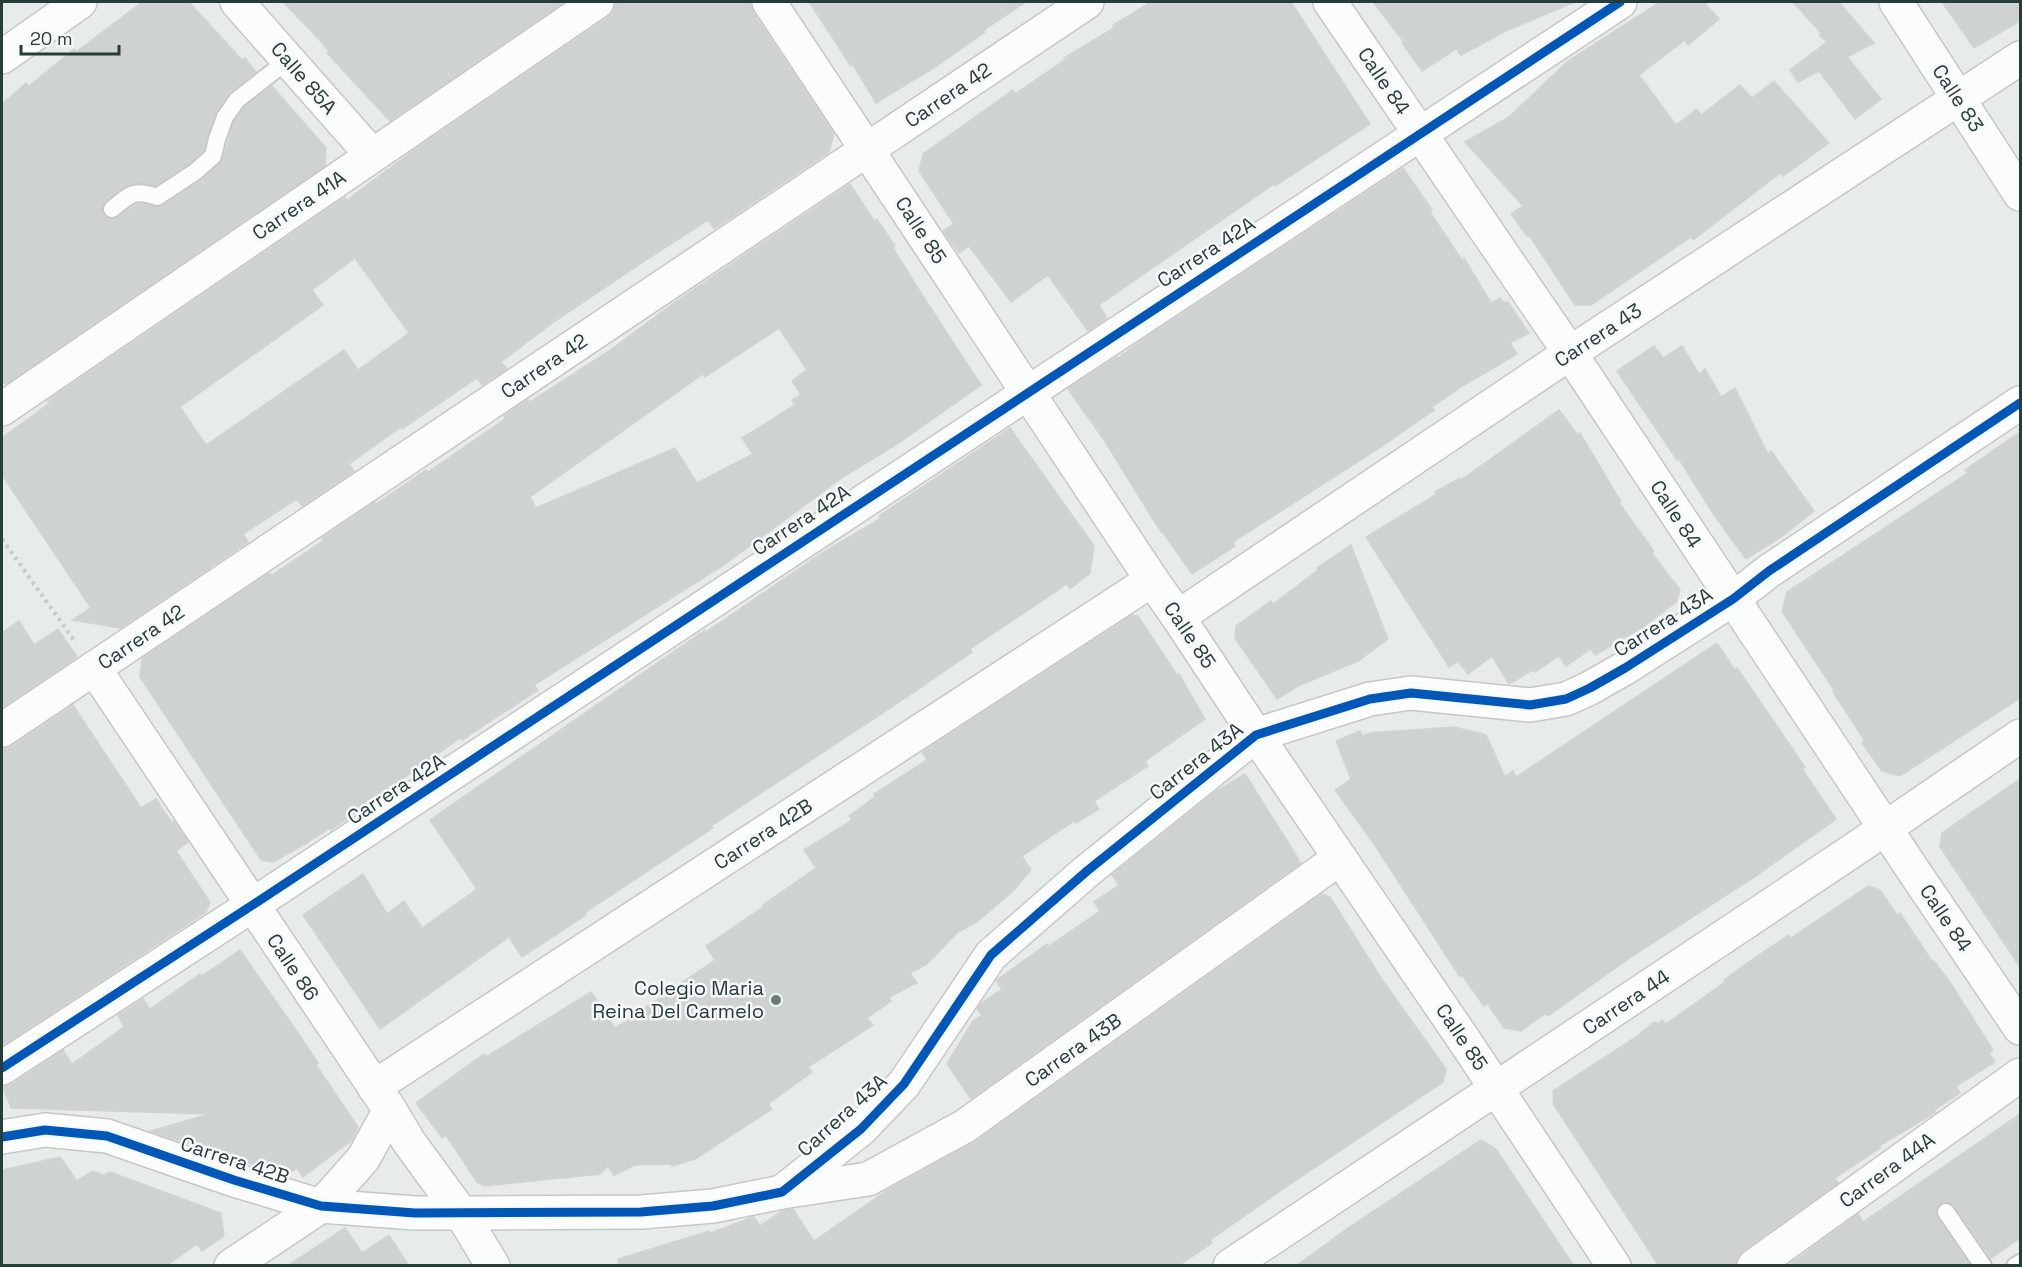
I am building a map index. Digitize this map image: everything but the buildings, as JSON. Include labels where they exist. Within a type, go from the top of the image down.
[{"type":"street","points":[[2,57],[80,2]]},
{"type":"street","name":"Calle 85A","points":[[237,2],[372,155]]},
{"type":"street","name":"Carrera 41A","points":[[2,409],[597,2]]},
{"type":"street","name":"Calle 85","points":[[769,2],[1152,580],[1614,1266]]},
{"type":"street","name":"Carrera 42","points":[[2,730],[1087,2]]},
{"type":"street","name":"Calle 84","points":[[1330,2],[1570,353],[2020,1028]]},
{"type":"street","name":"Carrera 42A","points":[[2,1068],[1620,2]]},
{"type":"street","name":"Calle 83","points":[[1896,2],[2020,194]]},
{"type":"street","name":"Carrera 43","points":[[1178,616],[1570,353],[2020,58]]},
{"type":"street","name":"Carrera 43A","points":[[461,1213],[641,1212],[713,1206],[782,1192],[861,1129],[904,1084],[991,955],[1087,871],[1256,735],[1370,699],[1411,693],[1530,705],[1566,699],[1625,668],[1733,599],[1769,571],[2020,403]]},
{"type":"street","name":"Carrera 42B","points":[[382,1098],[1152,580]]},
{"type":"street","name":"Calle 86","points":[[93,669],[382,1098],[409,1142],[461,1213],[493,1266]]},
{"type":"street","name":"Carrera 44","points":[[1230,1266],[2020,736]]},
{"type":"street","name":"Carrera 43B","points":[[782,1192],[868,1179],[965,1126],[1340,858]]},
{"type":"street","name":"Carrera 44A","points":[[1754,1266],[2020,1075]]},
{"type":"street","points":[[231,1266],[321,1206],[363,1159],[382,1098]]},
{"type":"street","name":"Carrera 42B","points":[[2,1137],[45,1130],[107,1136],[234,1180],[321,1206],[415,1213],[461,1213]]},
{"type":"lane","points":[[112,209],[133,193],[142,192],[157,197],[195,172],[213,156],[216,139],[225,117],[237,100],[288,60]]},
{"type":"lane","points":[[1946,1212],[1983,1266]]},
{"type":"lane","points":[[2015,1266],[2020,1263]]},
{"type":"path","points":[[2,539],[93,669]]},
{"type":"cycle path","points":[[2,1068],[1620,2]]},
{"type":"cycle path","points":[[2,1137],[45,1130],[107,1136],[234,1180],[321,1206],[415,1213],[641,1212],[713,1206],[782,1192],[861,1129],[904,1084],[991,955],[1087,871],[1256,735],[1370,699],[1411,693],[1530,705],[1566,699],[1625,668],[1733,599],[1769,571],[2020,403]]},
{"type":"place","name":"Colegio Maria Reina Del Carmelo","points":[[776,1000]]}]
